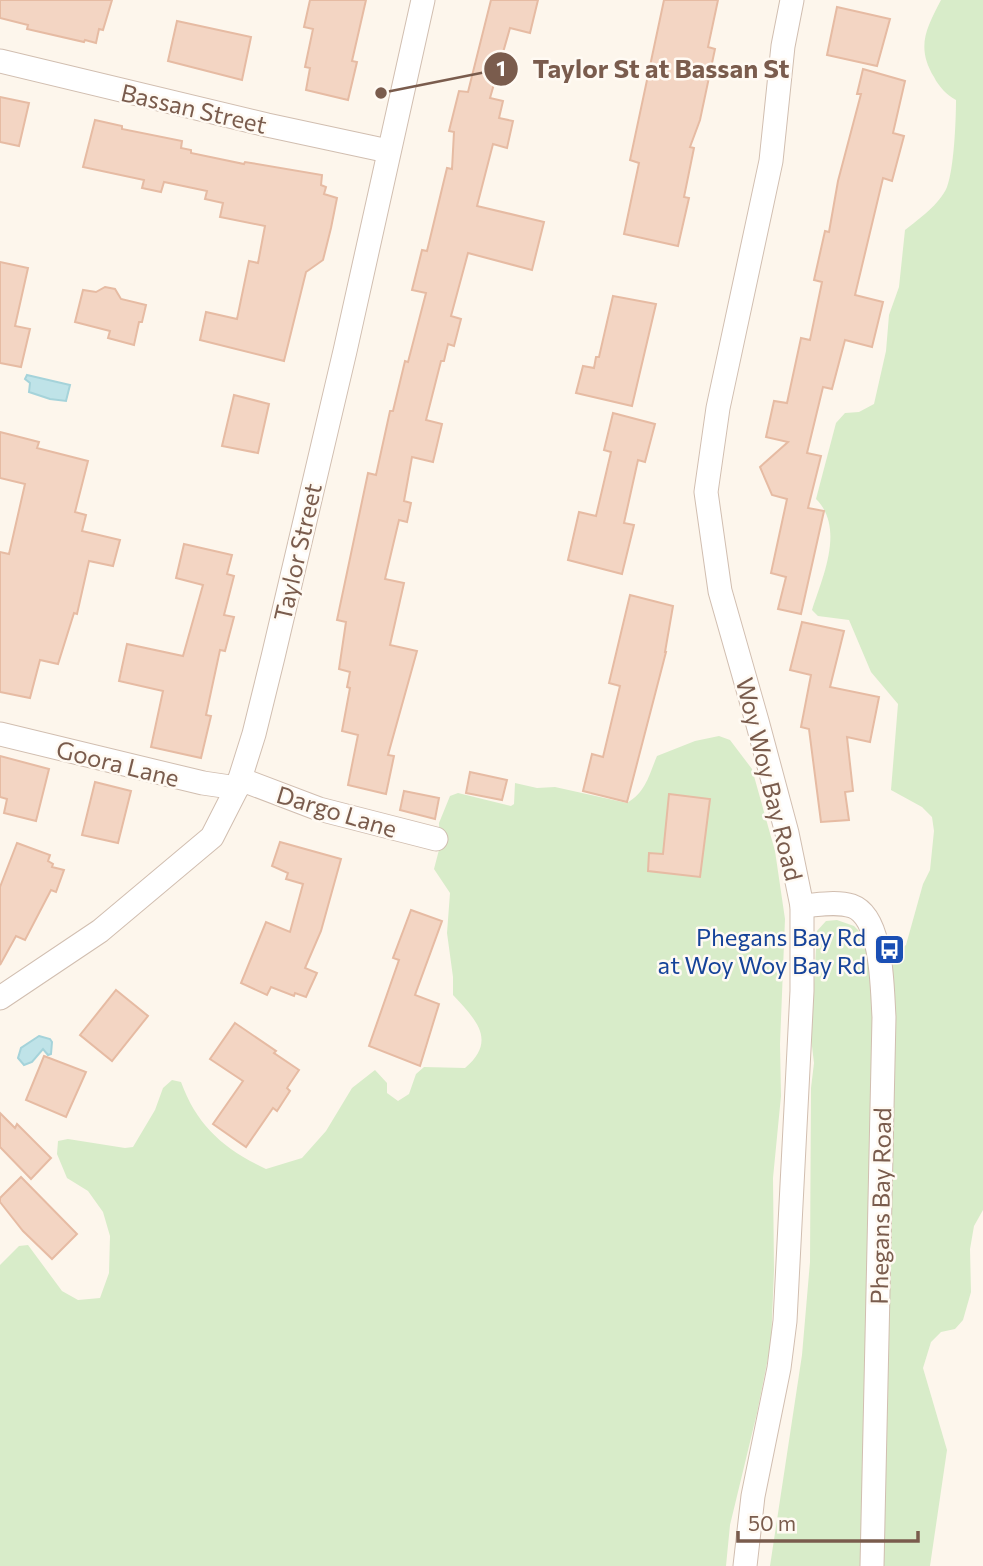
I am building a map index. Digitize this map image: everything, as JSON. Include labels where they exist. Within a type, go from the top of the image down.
[{"type":"street","name":"Taylor Street","points":[[0,998],[100,931],[212,837],[238,784],[274,657],[423,0]]},
{"type":"street","name":"Woy Woy Bay Road","points":[[745,1566],[753,1496],[779,1368],[785,1321],[802,991],[802,906],[787,833],[761,733],[720,591],[706,492],[718,408],[771,161],[783,46],[792,0]]},
{"type":"street","name":"Bassan Street","points":[[0,61],[388,151]]},
{"type":"street","name":"Goora Lane","points":[[0,734],[203,783],[238,784]]},
{"type":"street","name":"Dargo Lane","points":[[238,784],[319,809],[436,839]]},
{"type":"street","name":"Phegans Bay Road","points":[[802,906],[830,904],[854,907],[862,912],[881,954],[884,1017],[872,1566]]},
{"type":"green space","points":[[941,0],[983,0],[983,1210],[974,1226],[970,1249],[971,1292],[963,1320],[955,1329],[941,1332],[931,1342],[923,1368],[947,1450],[930,1566],[880,1566],[889,978],[897,952],[906,945],[923,884],[930,870],[934,831],[932,817],[922,807],[891,790],[898,704],[871,672],[849,620],[818,616],[812,610],[826,568],[830,538],[825,511],[816,499],[836,423],[845,413],[859,412],[874,404],[886,351],[889,315],[899,287],[905,230],[929,211],[947,187],[954,145],[956,100],[936,81],[924,47],[927,29]]},
{"type":"green space","points":[[719,736],[730,740],[752,769],[775,851],[785,919],[780,1044],[781,1096],[773,1178],[774,1271],[771,1343],[730,1525],[726,1566],[0,1566],[0,1265],[19,1246],[28,1245],[62,1291],[78,1300],[100,1298],[109,1273],[110,1236],[103,1212],[88,1191],[67,1178],[57,1154],[58,1141],[68,1139],[133,1147],[155,1110],[163,1088],[172,1080],[181,1082],[195,1111],[214,1134],[237,1153],[266,1169],[302,1158],[326,1131],[352,1088],[375,1070],[387,1083],[387,1093],[398,1101],[409,1094],[416,1074],[424,1067],[465,1068],[475,1058],[482,1039],[475,1021],[453,995],[447,933],[450,893],[434,869],[440,846],[439,823],[450,796],[458,793],[511,806],[514,804],[515,783],[537,788],[555,787],[627,803],[643,788],[657,756],[695,741]]},
{"type":"green space","points":[[837,920],[854,926],[865,937],[875,990],[864,1566],[770,1566],[802,1355],[810,1262],[811,1088],[814,1063],[811,1038],[817,931],[826,921]]},
{"type":"water","points":[[27,375],[70,385],[66,401],[29,392],[30,383],[25,379]]},
{"type":"water","points":[[39,1036],[52,1042],[51,1054],[48,1055],[43,1049],[32,1062],[24,1065],[18,1058],[21,1048]]},
{"type":"building","points":[[0,0],[112,0],[96,43],[27,29],[28,25],[0,18]]},
{"type":"building","points":[[310,0],[366,0],[352,61],[357,62],[348,100],[306,90],[310,68],[305,67],[313,29],[304,27]]},
{"type":"building","points":[[491,0],[538,0],[530,33],[510,28],[490,98],[503,101],[499,118],[513,121],[507,148],[493,144],[477,206],[544,222],[532,270],[468,253],[451,316],[461,319],[454,346],[448,344],[444,361],[441,361],[426,420],[442,424],[433,462],[412,457],[404,501],[411,503],[407,522],[399,520],[385,579],[404,583],[390,645],[417,651],[388,755],[394,756],[386,794],[348,785],[358,735],[342,731],[350,688],[347,687],[350,672],[339,669],[346,622],[337,620],[368,473],[376,475],[390,411],[393,411],[405,361],[408,362],[426,293],[412,290],[422,250],[427,251],[447,168],[452,169],[454,132],[449,131],[459,91],[468,92]]},
{"type":"building","points":[[664,0],[718,0],[708,47],[715,49],[700,120],[690,147],[694,148],[684,197],[689,198],[678,246],[624,234],[639,163],[630,160]]},
{"type":"building","points":[[837,7],[890,19],[877,66],[827,55]]},
{"type":"building","points":[[177,21],[251,37],[242,80],[168,61]]},
{"type":"building","points":[[863,69],[905,81],[893,133],[904,136],[892,181],[883,178],[855,295],[883,302],[872,347],[845,340],[832,389],[823,387],[807,453],[821,456],[808,508],[824,511],[801,614],[778,609],[786,577],[771,573],[787,499],[772,495],[760,467],[788,442],[766,437],[774,401],[787,403],[801,338],[810,340],[822,282],[814,280],[825,231],[829,232],[838,181],[861,94],[857,94]]},
{"type":"building","points":[[0,97],[29,103],[19,146],[0,142]]},
{"type":"building","points":[[95,120],[122,126],[122,129],[182,141],[181,148],[191,150],[191,153],[322,175],[321,185],[326,187],[324,194],[337,198],[331,228],[323,260],[306,272],[284,361],[200,340],[206,312],[237,319],[249,261],[258,263],[265,226],[220,217],[223,203],[205,199],[207,191],[164,182],[161,192],[142,188],[144,180],[83,167]]},
{"type":"building","points":[[0,262],[28,268],[15,326],[30,329],[21,367],[0,363]]},
{"type":"building","points":[[105,287],[115,289],[121,299],[146,305],[134,345],[108,338],[110,331],[75,322],[83,290],[96,292]]},
{"type":"building","points":[[613,296],[656,304],[632,406],[576,393],[583,366],[594,368],[596,357],[599,357]]},
{"type":"building","points":[[234,395],[269,404],[258,453],[222,446]]},
{"type":"building","points":[[613,413],[655,424],[645,462],[638,460],[624,523],[634,525],[622,574],[568,560],[579,512],[596,516],[611,452],[604,450]]},
{"type":"building","points":[[0,432],[39,442],[37,448],[88,461],[75,512],[86,515],[82,531],[120,540],[113,566],[89,561],[77,614],[74,613],[58,664],[40,660],[30,698],[0,692],[0,552],[9,554],[25,484],[0,478]]},
{"type":"building","points":[[184,544],[232,555],[227,574],[234,576],[224,615],[234,617],[225,651],[220,650],[206,715],[211,716],[201,758],[151,747],[163,691],[119,681],[127,644],[183,656],[203,585],[176,578]]},
{"type":"building","points":[[630,595],[673,606],[666,652],[627,802],[583,791],[592,754],[603,757],[620,686],[609,683]]},
{"type":"building","points":[[802,622],[844,631],[830,687],[879,697],[870,742],[847,737],[853,791],[845,792],[849,820],[821,822],[809,729],[801,727],[811,675],[790,670]]},
{"type":"building","points":[[0,756],[49,769],[36,821],[4,813],[7,799],[0,797]]},
{"type":"building","points":[[470,772],[507,780],[502,800],[466,793]]},
{"type":"building","points":[[95,782],[131,791],[118,843],[82,835]]},
{"type":"building","points":[[404,791],[439,798],[435,819],[400,810]]},
{"type":"building","points":[[669,794],[710,799],[700,877],[648,871],[649,853],[663,854]]},
{"type":"building","points":[[280,842],[341,859],[321,931],[305,968],[317,973],[306,997],[295,993],[294,996],[271,987],[267,995],[241,983],[266,922],[290,932],[303,884],[286,879],[288,873],[272,866]]},
{"type":"building","points":[[17,843],[50,855],[48,861],[53,864],[52,867],[64,870],[56,892],[51,890],[25,940],[16,936],[0,965],[0,887]]},
{"type":"building","points":[[411,910],[442,921],[415,995],[439,1004],[420,1066],[369,1046],[399,960],[393,958]]},
{"type":"building","points":[[116,990],[148,1016],[112,1061],[80,1035]]},
{"type":"building","points":[[235,1023],[299,1070],[277,1111],[273,1108],[246,1147],[213,1124],[243,1081],[210,1059]]},
{"type":"building","points":[[44,1056],[86,1072],[66,1117],[26,1100]]},
{"type":"building","points":[[0,1113],[15,1128],[17,1124],[51,1158],[31,1179],[0,1147]]},
{"type":"building","points":[[21,1177],[77,1234],[52,1259],[23,1231],[0,1202],[0,1198]]},
{"type":"place","name":"Taylor St at Bassan St","points":[[381,93]]},
{"type":"place","name":"Phegans Bay Rd at Woy Woy Bay Rd","points":[[889,950]]}]
